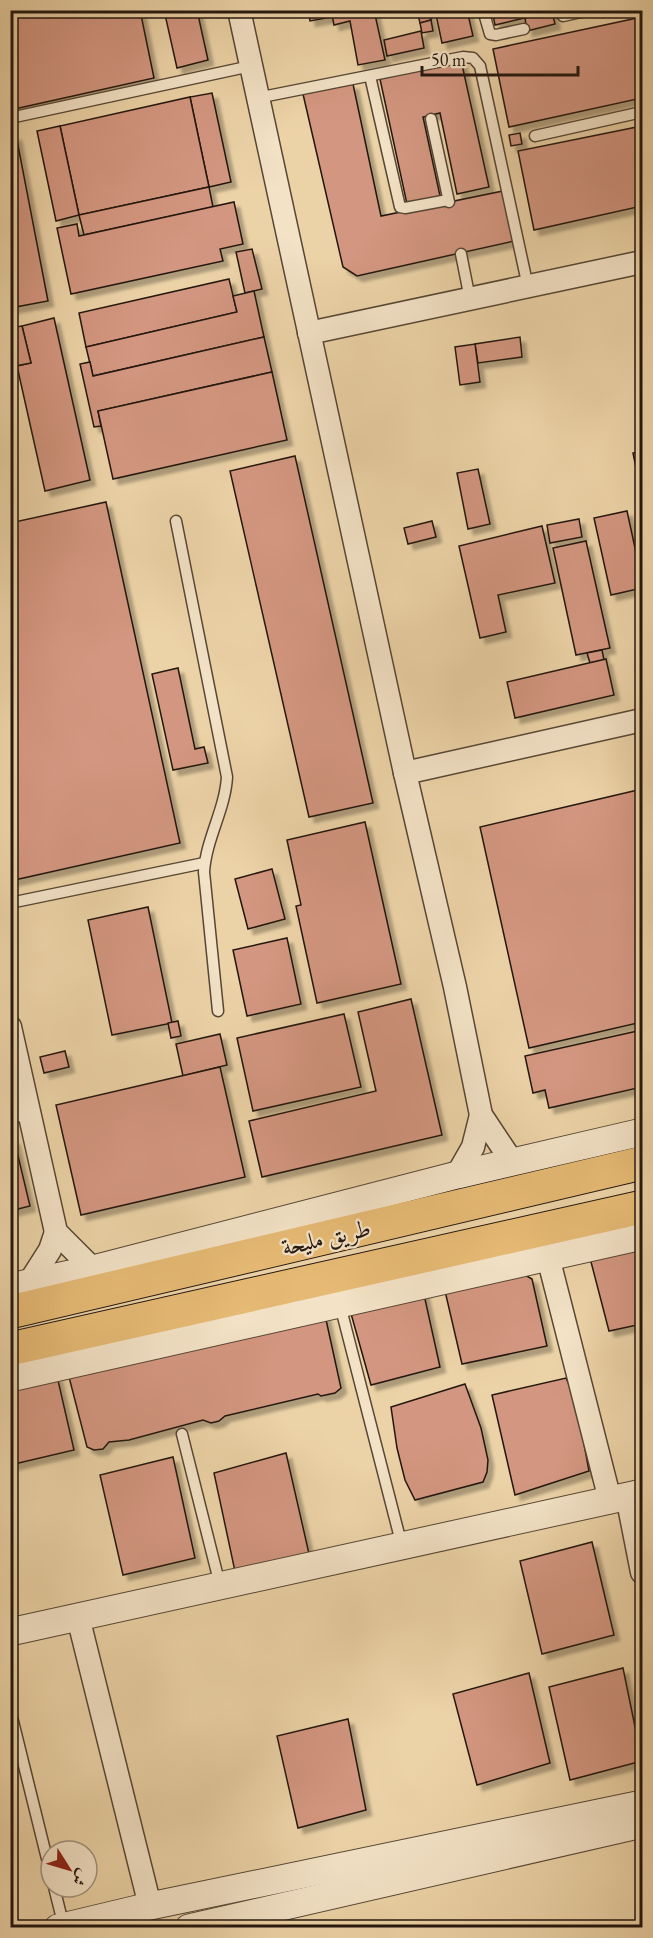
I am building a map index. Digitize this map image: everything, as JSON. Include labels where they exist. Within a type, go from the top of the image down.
[{"type":"main road","name":"طريق مليحة","points":[[10,1312],[642,1163]]},
{"type":"main road","name":"طريق مليحة","points":[[10,1349],[642,1207]]},
{"type":"street","points":[[239,10],[405,772],[455,987],[481,1115],[513,1163]]},
{"type":"street","points":[[309,333],[642,262]]},
{"type":"street","points":[[405,772],[642,720]]},
{"type":"street","points":[[10,1028],[20,1116],[56,1232],[93,1269]]},
{"type":"street","points":[[457,1175],[473,1147],[481,1115]]},
{"type":"street","points":[[20,1285],[93,1269],[457,1175],[642,1132]]},
{"type":"street","points":[[20,1285],[50,1251],[56,1232]]},
{"type":"street","points":[[10,1378],[642,1236]]},
{"type":"street","points":[[548,1257],[626,1496],[642,1572]]},
{"type":"street","points":[[10,1632],[626,1496]]},
{"type":"street","points":[[78,1617],[150,1906]]},
{"type":"street","points":[[61,1927],[150,1906],[642,1804]]},
{"type":"street","points":[[189,1928],[642,1824]]},
{"type":"lane","points":[[483,10],[487,28],[492,35],[524,29]]},
{"type":"lane","points":[[563,16],[590,10]]},
{"type":"lane","points":[[257,98],[463,57],[474,58],[480,66],[528,287]]},
{"type":"lane","points":[[10,118],[250,66]]},
{"type":"lane","points":[[370,76],[400,207],[448,201],[431,119]]},
{"type":"lane","points":[[536,136],[642,112]]},
{"type":"lane","points":[[461,254],[470,299]]},
{"type":"lane","points":[[176,521],[227,777],[225,797],[204,863],[218,1011]]},
{"type":"lane","points":[[10,903],[204,863]]},
{"type":"lane","points":[[340,1305],[402,1546]]},
{"type":"lane","points":[[182,1434],[220,1587]]},
{"type":"lane","points":[[10,1709],[42,1839]]},
{"type":"lane","points":[[56,1899],[61,1927]]},
{"type":"building","points":[[10,10],[140,10],[154,78],[10,110]]},
{"type":"building","points":[[164,10],[197,10],[208,60],[177,68]]},
{"type":"building","points":[[308,10],[331,10],[332,17],[310,21]]},
{"type":"building","points":[[331,10],[374,10],[385,60],[358,65],[350,21],[334,25]]},
{"type":"building","points":[[417,10],[428,10],[431,20],[420,23]]},
{"type":"building","points":[[435,10],[467,10],[473,36],[442,43]]},
{"type":"building","points":[[492,10],[558,10],[495,25]]},
{"type":"building","points":[[552,12],[555,24],[527,31],[525,18]]},
{"type":"building","points":[[642,17],[642,98],[509,127],[493,49]]},
{"type":"building","points":[[431,20],[433,31],[422,33],[420,23]]},
{"type":"building","points":[[421,31],[424,48],[387,56],[384,40]]},
{"type":"building","points":[[461,60],[489,187],[457,194],[440,113],[423,117],[440,196],[407,204],[380,79]]},
{"type":"building","points":[[353,84],[381,216],[503,191],[514,241],[357,276],[343,267],[303,94]]},
{"type":"building","points":[[212,93],[231,182],[209,187],[190,97]]},
{"type":"building","points":[[190,97],[209,187],[79,215],[60,126]]},
{"type":"building","points":[[60,126],[79,215],[56,221],[37,131]]},
{"type":"building","points":[[642,126],[642,206],[534,230],[518,151]]},
{"type":"building","points":[[520,133],[522,144],[511,146],[509,135]]},
{"type":"building","points":[[16,135],[48,301],[10,308],[10,136]]},
{"type":"building","points":[[209,187],[213,207],[84,235],[79,215]]},
{"type":"building","points":[[234,202],[243,244],[220,249],[223,261],[71,294],[57,228],[77,224],[79,236]]},
{"type":"building","points":[[252,249],[262,289],[245,293],[236,252]]},
{"type":"building","points":[[229,279],[237,312],[86,347],[79,313]]},
{"type":"building","points":[[254,291],[264,337],[93,376],[86,347],[237,312],[233,296]]},
{"type":"building","points":[[54,318],[90,480],[45,491],[17,366],[31,363],[22,326]]},
{"type":"building","points":[[22,326],[31,363],[10,367],[10,328]]},
{"type":"building","points":[[264,337],[272,372],[98,411],[101,426],[94,427],[80,364],[90,362],[93,376]]},
{"type":"building","points":[[520,337],[522,357],[478,363],[475,344]]},
{"type":"building","points":[[475,344],[480,382],[460,385],[455,347]]},
{"type":"building","points":[[272,372],[287,440],[113,479],[98,411]]},
{"type":"building","points":[[642,451],[642,483],[639,483],[633,453]]},
{"type":"building","points":[[295,456],[373,803],[309,817],[230,471]]},
{"type":"building","points":[[478,469],[490,524],[468,529],[457,473]]},
{"type":"building","points":[[106,502],[180,843],[10,881],[10,523]]},
{"type":"building","points":[[627,511],[642,588],[611,595],[594,518]]},
{"type":"building","points":[[579,519],[582,537],[550,543],[547,525]]},
{"type":"building","points":[[432,521],[436,537],[408,544],[404,528]]},
{"type":"building","points":[[542,526],[555,583],[498,595],[506,632],[480,638],[459,546]]},
{"type":"building","points":[[586,541],[610,648],[576,655],[553,548]]},
{"type":"building","points":[[602,650],[604,660],[590,663],[587,653]]},
{"type":"building","points":[[606,659],[614,695],[515,718],[507,682]]},
{"type":"building","points":[[178,668],[195,749],[204,747],[208,763],[173,770],[152,674]]},
{"type":"building","points":[[642,789],[642,1022],[529,1048],[480,827]]},
{"type":"building","points":[[365,822],[401,984],[317,1003],[296,906],[301,905],[287,840]]},
{"type":"building","points":[[272,869],[285,919],[248,929],[235,879]]},
{"type":"building","points":[[148,907],[172,1023],[112,1035],[88,920]]},
{"type":"building","points":[[287,938],[301,1004],[247,1016],[233,950]]},
{"type":"building","points":[[411,999],[442,1135],[262,1177],[249,1121],[376,1091],[358,1012]]},
{"type":"building","points":[[344,1014],[361,1087],[253,1111],[237,1038]]},
{"type":"building","points":[[178,1021],[181,1036],[171,1038],[168,1023]]},
{"type":"building","points":[[642,1030],[642,1087],[549,1108],[545,1090],[533,1093],[525,1056]]},
{"type":"building","points":[[220,1034],[227,1065],[183,1076],[176,1044]]},
{"type":"building","points":[[65,1051],[69,1067],[44,1073],[40,1057]]},
{"type":"building","points":[[220,1067],[245,1177],[81,1215],[56,1105]]},
{"type":"building","points":[[10,1139],[14,1139],[30,1206],[10,1211]]},
{"type":"building","points":[[642,1246],[642,1324],[609,1331],[590,1258]]},
{"type":"building","points":[[518,1271],[532,1279],[547,1346],[462,1364],[445,1291]]},
{"type":"building","points":[[423,1290],[440,1367],[371,1385],[350,1310]]},
{"type":"building","points":[[325,1315],[341,1388],[335,1393],[321,1396],[318,1394],[225,1416],[211,1423],[203,1420],[129,1440],[109,1442],[103,1449],[94,1450],[87,1447],[68,1373]]},
{"type":"building","points":[[57,1376],[74,1450],[10,1465],[10,1387]]},
{"type":"building","points":[[566,1378],[576,1400],[589,1471],[515,1495],[492,1395]]},
{"type":"building","points":[[465,1384],[481,1428],[488,1460],[483,1482],[415,1500],[405,1480],[397,1448],[391,1407]]},
{"type":"building","points":[[286,1453],[310,1558],[236,1576],[214,1473]]},
{"type":"building","points":[[173,1457],[195,1558],[123,1575],[100,1475]]},
{"type":"building","points":[[592,1542],[614,1635],[542,1654],[520,1561]]},
{"type":"building","points":[[623,1668],[642,1761],[570,1780],[549,1687]]},
{"type":"building","points":[[529,1673],[550,1763],[477,1785],[453,1694]]},
{"type":"building","points":[[348,1719],[366,1810],[298,1828],[277,1736]]}]
